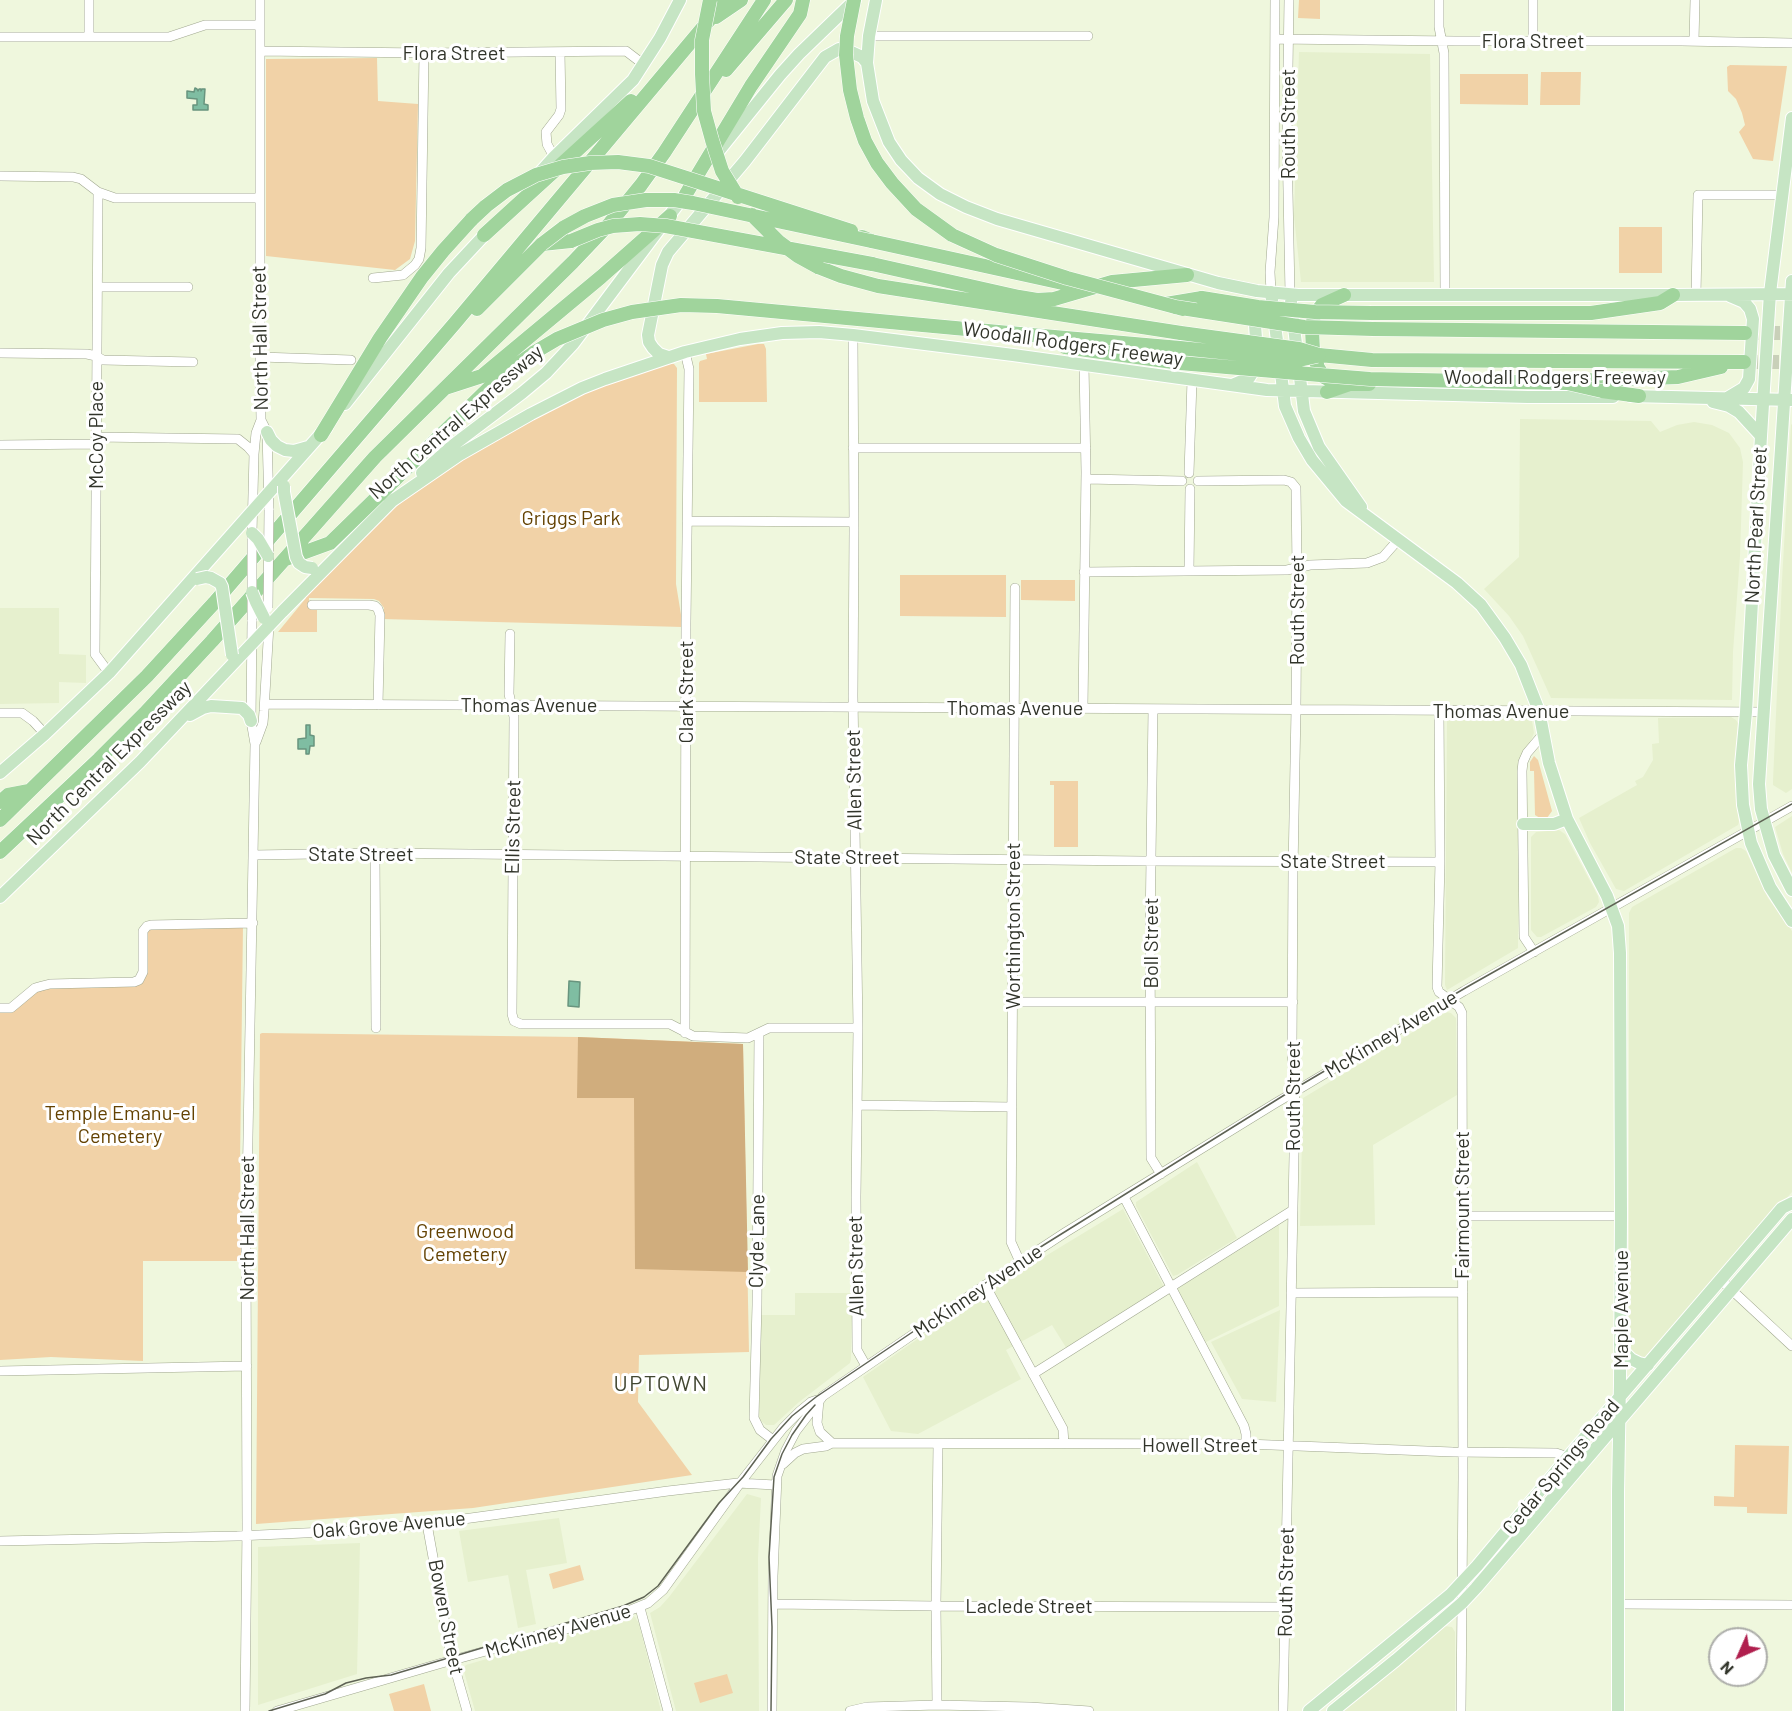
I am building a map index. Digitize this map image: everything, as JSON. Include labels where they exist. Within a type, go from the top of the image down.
[{"type":"highway","points":[[710,0],[702,40],[702,74],[704,111],[712,140],[723,171],[737,196],[779,242],[798,256],[841,276],[878,286],[1299,349],[1319,355]]},
{"type":"highway","name":"North Central Expressway","points":[[0,820],[180,641],[367,427],[726,0]]},
{"type":"highway","points":[[705,24],[741,0]]},
{"type":"highway","points":[[682,126],[764,0]]},
{"type":"highway","points":[[682,126],[786,0]]},
{"type":"highway","points":[[686,194],[752,86],[800,14],[803,0]]},
{"type":"highway","points":[[854,0],[846,55],[853,106],[871,152],[884,173],[908,201],[943,229],[984,250],[1067,278],[1183,309]]},
{"type":"highway","points":[[484,235],[646,87],[686,47]]},
{"type":"highway","name":"North Central Expressway","points":[[0,852],[145,713],[369,463],[603,230],[646,179],[682,126]]},
{"type":"highway","points":[[316,440],[417,284],[443,251],[486,206],[507,190],[536,176],[563,167],[591,163],[618,162],[649,166],[851,231],[871,241]]},
{"type":"highway","points":[[367,427],[503,282],[542,244],[563,228],[592,213],[613,205],[646,200],[693,203],[1183,309],[1304,327],[1745,333]]},
{"type":"highway","points":[[444,388],[482,376],[670,216]]},
{"type":"highway","points":[[542,244],[571,241],[613,226],[640,224],[666,226],[872,264],[1037,300],[1054,299],[1112,282],[1187,275]]},
{"type":"highway","points":[[1344,295],[1322,305],[1314,315],[1313,351],[1318,368],[1324,377],[1334,383],[1350,384]]},
{"type":"highway","points":[[1165,304],[1202,298],[1258,307],[1315,312],[1592,313],[1660,303],[1673,295]]},
{"type":"highway","points":[[284,560],[330,543],[489,388],[535,352],[557,339],[603,320],[655,307],[717,306],[1299,360],[1319,355]]},
{"type":"highway","points":[[1020,334],[1065,346],[1180,363],[1370,379],[1567,383],[1639,396]]},
{"type":"highway","name":"Woodall Rodgers Freeway","points":[[1319,355],[1372,360],[1744,362],[1678,377],[1633,380],[1350,384]]},
{"type":"highway","points":[[1327,392],[1350,384]]},
{"type":"highway","points":[[0,802],[8,795],[31,790]]},
{"type":"main road","points":[[0,773],[109,673],[316,440],[448,273],[554,156],[626,87],[660,38],[680,0]]},
{"type":"main road","name":"North Central Expressway","points":[[0,897],[132,771],[252,645],[263,618],[326,567],[389,503],[452,446],[546,373],[573,344],[686,194],[780,75],[854,0]]},
{"type":"main road","points":[[876,0],[869,36],[867,63],[873,102],[889,142],[901,160],[940,194],[997,219],[1218,283],[1290,294],[1696,295],[1770,293],[1792,289]]},
{"type":"main road","points":[[668,357],[659,354],[653,348],[648,334],[662,266],[668,252],[746,161],[825,57],[839,49],[847,50],[862,57],[867,63]]},
{"type":"main road","name":"North Pearl Street","points":[[1792,118],[1770,293],[1741,765],[1743,798],[1748,831],[1754,851],[1765,878],[1792,921]]},
{"type":"main road","points":[[1218,283],[1242,296],[1256,315],[1258,364],[1249,378],[1231,386]]},
{"type":"main road","name":"North Pearl Street","points":[[1792,289],[1788,400],[1759,784],[1761,809],[1774,855],[1792,890]]},
{"type":"main road","name":"Routh Street","points":[[1271,292],[1285,406],[1312,460],[1346,501],[1443,573],[1481,605],[1521,665],[1539,711]]},
{"type":"main road","name":"Routh Street","points":[[1290,294],[1304,411],[1319,447],[1369,518]]},
{"type":"main road","points":[[1726,294],[1744,302],[1750,309],[1753,319],[1749,379],[1744,388],[1728,398]]},
{"type":"main road","name":"Woodall Rodgers Freeway","points":[[389,503],[459,455],[574,392],[685,352],[740,339],[782,333],[819,332],[853,335],[1283,391],[1788,400]]},
{"type":"main road","points":[[1701,397],[1710,402],[1730,406],[1739,412],[1761,436]]},
{"type":"main road","points":[[261,432],[277,446],[294,452],[304,450],[316,440]]},
{"type":"main road","points":[[292,467],[284,486],[284,492],[296,557],[305,567],[326,567]]},
{"type":"main road","points":[[230,536],[240,531],[250,530],[268,556]]},
{"type":"main road","points":[[186,586],[197,579],[206,577],[220,583],[232,655],[228,670]]},
{"type":"main road","points":[[252,592],[263,618]]},
{"type":"main road","points":[[181,720],[211,706],[242,708],[251,721]]},
{"type":"main road","name":"Maple Avenue","points":[[1539,711],[1556,786],[1567,819],[1612,907],[1618,930],[1620,953],[1618,1711]]},
{"type":"main road","points":[[1523,824],[1554,824],[1567,819]]},
{"type":"main road","name":"Cedar Springs Road","points":[[1309,1711],[1450,1595],[1782,1208],[1792,1203]]},
{"type":"main road","name":"Cedar Springs Road","points":[[1333,1711],[1462,1603],[1498,1564],[1792,1219]]},
{"type":"main road","points":[[1703,1301],[1714,1310]]},
{"type":"main road","points":[[1620,1344],[1630,1359],[1648,1365]]},
{"type":"street","points":[[89,0],[89,37]]},
{"type":"street","name":"North Hall Street","points":[[255,744],[263,723],[265,704],[263,618],[270,492],[261,432],[260,0]]},
{"type":"street","name":"Routh Street","points":[[1271,292],[1274,217],[1275,0]]},
{"type":"street","name":"Routh Street","points":[[1288,0],[1287,140],[1290,294]]},
{"type":"street","points":[[1439,0],[1439,27],[1444,53],[1445,295]]},
{"type":"street","points":[[1533,0],[1533,41]]},
{"type":"street","points":[[1694,41],[1695,0]]},
{"type":"street","points":[[0,37],[169,37],[205,25],[260,25]]},
{"type":"street","points":[[869,36],[1088,36]]},
{"type":"street","name":"Flora Street","points":[[1275,39],[1792,43]]},
{"type":"street","name":"Flora Street","points":[[260,51],[424,53],[626,51],[643,64]]},
{"type":"street","points":[[554,156],[547,144],[546,132],[561,109],[560,52]]},
{"type":"street","points":[[373,278],[396,276],[410,270],[415,265],[421,248],[424,53]]},
{"type":"street","points":[[0,176],[73,177],[81,179],[98,192],[115,198],[259,198]]},
{"type":"street","name":"McCoy Place","points":[[98,192],[95,654],[109,673]]},
{"type":"street","points":[[1696,295],[1698,195],[1783,195]]},
{"type":"street","points":[[98,287],[188,287]]},
{"type":"street","name":"Allen Street","points":[[853,335],[853,707],[858,1028],[857,1350],[866,1366]]},
{"type":"street","name":"Clark Street","points":[[685,352],[689,369],[686,1033]]},
{"type":"street","points":[[0,353],[87,354],[103,360],[193,362]]},
{"type":"street","points":[[260,357],[351,360]]},
{"type":"street","points":[[1083,708],[1086,479],[1084,365]]},
{"type":"street","points":[[1189,473],[1192,380]]},
{"type":"street","points":[[0,445],[238,439],[261,432]]},
{"type":"street","points":[[252,592],[250,530],[253,510],[254,454],[261,432]]},
{"type":"street","points":[[238,439],[254,454]]},
{"type":"street","points":[[853,448],[1086,448]]},
{"type":"street","points":[[1189,473],[1196,476],[1198,481],[1195,488],[1184,487],[1182,481],[1189,473]]},
{"type":"street","points":[[1086,479],[1182,481]]},
{"type":"street","name":"Routh Street","points":[[1198,481],[1284,480],[1292,482],[1296,488],[1293,1210],[1283,1711]]},
{"type":"street","points":[[1189,571],[1190,489]]},
{"type":"street","points":[[687,521],[854,522]]},
{"type":"street","points":[[1084,572],[1287,570],[1310,565],[1346,565],[1376,561],[1398,540]]},
{"type":"street","name":"Worthington Street","points":[[1015,588],[1011,1242],[1020,1262]]},
{"type":"street","points":[[312,605],[369,604],[376,607],[380,615],[378,705]]},
{"type":"street","name":"Ellis Street","points":[[510,634],[508,694],[514,717],[512,854],[512,1014],[514,1021],[521,1024],[670,1024],[686,1033]]},
{"type":"street","name":"North Hall Street","points":[[245,1711],[246,1250],[255,744],[251,721],[252,645]]},
{"type":"street","name":"Thomas Avenue","points":[[265,704],[1765,712]]},
{"type":"street","name":"Boll Street","points":[[1153,709],[1151,1158],[1161,1174]]},
{"type":"street","name":"Fairmount Street","points":[[1439,710],[1440,862],[1437,987],[1438,992],[1460,1007],[1462,1013],[1461,1711]]},
{"type":"street","points":[[0,713],[22,713],[45,734]]},
{"type":"street","points":[[1534,951],[1524,937],[1523,762],[1527,753],[1544,733]]},
{"type":"street","name":"McKinney Avenue","points":[[277,1711],[640,1608],[663,1590],[773,1440],[811,1402],[819,1399],[1020,1262],[1294,1091],[1534,951],[1792,806]]},
{"type":"street","points":[[375,853],[376,1028]]},
{"type":"street","name":"State Street","points":[[254,855],[375,853],[1440,862]]},
{"type":"street","points":[[3,1009],[10,1008],[35,988],[50,984],[139,980],[143,972],[144,929],[151,925],[253,923]]},
{"type":"street","points":[[1013,1002],[1293,1002]]},
{"type":"street","points":[[686,1033],[697,1037],[748,1038],[769,1028],[858,1028]]},
{"type":"street","name":"Clyde Lane","points":[[759,1034],[754,1418],[760,1430],[773,1440]]},
{"type":"street","points":[[857,1105],[1012,1107]]},
{"type":"street","points":[[1124,1197],[1244,1426],[1246,1444]]},
{"type":"street","points":[[1033,1374],[1293,1210]]},
{"type":"street","points":[[1463,1216],[1621,1216]]},
{"type":"street","points":[[1721,1280],[1792,1347]]},
{"type":"street","points":[[985,1285],[1062,1429],[1064,1444]]},
{"type":"street","points":[[1291,1293],[1463,1292]]},
{"type":"street","points":[[0,1371],[247,1366]]},
{"type":"street","points":[[819,1399],[817,1424],[824,1437],[832,1443]]},
{"type":"street","name":"McKinney Avenue","points":[[775,1485],[786,1450],[796,1431],[819,1399]]},
{"type":"street","name":"Howell Street","points":[[780,1467],[803,1449],[832,1443],[1246,1444],[1556,1453],[1568,1457]]},
{"type":"street","points":[[937,1706],[938,1444]]},
{"type":"street","name":"Oak Grove Avenue","points":[[0,1541],[247,1536],[348,1531],[427,1524],[675,1490],[740,1483],[775,1485]]},
{"type":"street","points":[[772,1711],[775,1485]]},
{"type":"street","name":"Bowen Street","points":[[427,1524],[453,1660],[467,1711]]},
{"type":"street","name":"Laclede Street","points":[[773,1604],[1286,1607]]},
{"type":"street","points":[[1618,1604],[1792,1605]]},
{"type":"street","points":[[640,1608],[668,1711]]},
{"type":"street","points":[[850,1711],[867,1707],[937,1706],[1030,1707],[1089,1711]]},
{"type":"shaded area","points":[[1299,52],[1430,54],[1434,282],[1301,282],[1294,216]]},
{"type":"shaded area","points":[[195,88],[198,91],[205,89],[204,104],[208,105],[208,110],[193,110],[193,105],[197,105],[197,99],[187,98],[187,91],[194,92]]},
{"type":"shaded area","points":[[1520,419],[1651,421],[1660,432],[1677,425],[1694,422],[1712,425],[1729,433],[1740,448],[1743,462],[1732,700],[1551,698],[1523,636],[1509,616],[1484,589],[1519,557]]},
{"type":"shaded area","points":[[1792,424],[1792,789],[1786,793],[1773,785],[1773,781]]},
{"type":"shaded area","points":[[0,608],[59,608],[59,654],[86,655],[86,683],[59,682],[59,703],[0,704]]},
{"type":"shaded area","points":[[1525,715],[1532,721],[1534,733],[1519,769],[1518,948],[1447,990],[1445,985],[1447,721],[1452,716]]},
{"type":"shaded area","points":[[1731,717],[1739,725],[1738,825],[1624,891],[1616,889],[1579,818],[1637,785],[1635,781],[1643,777],[1653,760],[1652,744],[1659,743],[1658,718]]},
{"type":"shaded area","points":[[306,725],[310,725],[310,735],[314,736],[314,746],[310,746],[309,754],[306,754],[306,749],[298,749],[298,739],[306,738]]},
{"type":"shaded area","points":[[1792,816],[1792,873],[1783,854],[1775,827]]},
{"type":"shaded area","points":[[1559,830],[1565,834],[1599,902],[1596,907],[1541,937],[1537,937],[1531,930],[1531,837],[1536,832]]},
{"type":"shaded area","points":[[1736,848],[1746,851],[1768,898],[1792,931],[1792,1192],[1651,1355],[1645,1359],[1637,1359],[1629,1349],[1629,913],[1632,907]]},
{"type":"shaded area","points":[[569,981],[580,982],[579,1007],[568,1006]]},
{"type":"shaded area","points":[[1446,1012],[1456,1018],[1457,1095],[1373,1145],[1375,1225],[1300,1226],[1303,1098]]},
{"type":"shaded area","points":[[578,1037],[743,1044],[748,1272],[635,1269],[634,1098],[577,1098]]},
{"type":"shaded area","points":[[1197,1162],[1237,1238],[1173,1276],[1136,1202]]},
{"type":"shaded area","points":[[1123,1209],[1165,1289],[1067,1349],[1052,1325],[1006,1350],[1021,1379],[918,1434],[891,1431],[863,1377],[975,1299]]},
{"type":"shaded area","points":[[1279,1225],[1279,1306],[1206,1342],[1177,1289]]},
{"type":"shaded area","points":[[795,1293],[852,1293],[851,1359],[850,1363],[799,1402],[774,1425],[766,1425],[759,1419],[760,1315],[795,1315]]},
{"type":"shaded area","points":[[1280,1310],[1276,1402],[1242,1399],[1211,1342]]},
{"type":"shaded area","points":[[747,1494],[761,1498],[758,1558],[759,1711],[676,1711],[650,1613],[660,1607],[669,1597]]},
{"type":"shaded area","points":[[559,1518],[567,1563],[526,1570],[536,1624],[518,1628],[508,1575],[468,1582],[459,1531]]},
{"type":"shaded area","points":[[360,1543],[357,1674],[258,1705],[258,1547]]},
{"type":"shaded area","points":[[633,1616],[639,1624],[661,1711],[475,1711],[463,1668],[466,1665]]},
{"type":"shaded area","points":[[1444,1626],[1452,1627],[1455,1632],[1455,1711],[1338,1711]]},
{"type":"green space","points":[[1299,0],[1320,0],[1320,19],[1298,18]]},
{"type":"green space","points":[[377,58],[378,101],[418,104],[415,241],[410,259],[395,270],[266,256],[266,59]]},
{"type":"green space","points":[[1730,65],[1787,66],[1773,161],[1753,159],[1739,132],[1745,125],[1736,99],[1728,91],[1727,67]]},
{"type":"green space","points":[[1541,72],[1581,72],[1580,105],[1540,105]]},
{"type":"green space","points":[[1460,74],[1528,74],[1528,105],[1460,104]]},
{"type":"green space","points":[[1619,227],[1662,227],[1662,273],[1619,273]]},
{"type":"green space","points":[[764,344],[766,349],[767,402],[699,402],[699,363],[707,359],[706,354]]},
{"type":"green space","name":"Griggs Park","points":[[669,363],[674,364],[677,368],[676,584],[683,627],[382,619],[384,608],[379,601],[374,599],[309,598],[309,608],[317,609],[317,632],[278,632],[306,598],[304,597],[380,519],[419,489],[479,448],[581,394]]},
{"type":"green space","points":[[900,575],[1006,575],[1006,617],[900,616]]},
{"type":"green space","points":[[1021,580],[1075,580],[1075,601],[1021,600]]},
{"type":"green space","points":[[1534,756],[1538,760],[1552,811],[1547,818],[1535,815],[1534,771],[1530,771],[1530,762]]},
{"type":"green space","points":[[1050,781],[1078,781],[1078,847],[1054,847],[1054,785],[1050,785]]},
{"type":"green space","name":"Temple Emanu-el Cemetery","points":[[243,925],[241,1261],[143,1261],[143,1361],[51,1357],[0,1360],[0,1012],[41,989],[144,979],[148,966],[146,934],[151,928]]},
{"type":"green space","name":"Greenwood Cemetery","points":[[260,1034],[578,1037],[743,1044],[749,1352],[639,1355],[638,1402],[692,1475],[473,1508],[256,1524]]},
{"type":"green space","points":[[1735,1445],[1789,1446],[1787,1514],[1747,1513],[1747,1507],[1714,1506],[1714,1496],[1734,1497]]},
{"type":"green space","points":[[580,1565],[584,1580],[553,1589],[549,1574]]},
{"type":"green space","points":[[727,1674],[733,1693],[700,1703],[694,1683]]},
{"type":"green space","points":[[424,1684],[431,1711],[394,1711],[389,1694]]},
{"type":"tunnel","points":[[1745,333],[1792,333]]},
{"type":"tunnel","points":[[1744,362],[1792,362]]},
{"type":"tram line","points":[[269,1711],[325,1694],[346,1683],[391,1675],[623,1606],[644,1597],[658,1586],[719,1503],[743,1477],[771,1439],[792,1416],[816,1397],[1018,1261],[1294,1089],[1467,987],[1792,804]]},
{"type":"tram line","points":[[771,1711],[772,1627],[769,1557],[774,1477],[792,1435],[815,1405]]},
{"type":"district","name":"UPTOWN","points":[[661,1384]]}]
